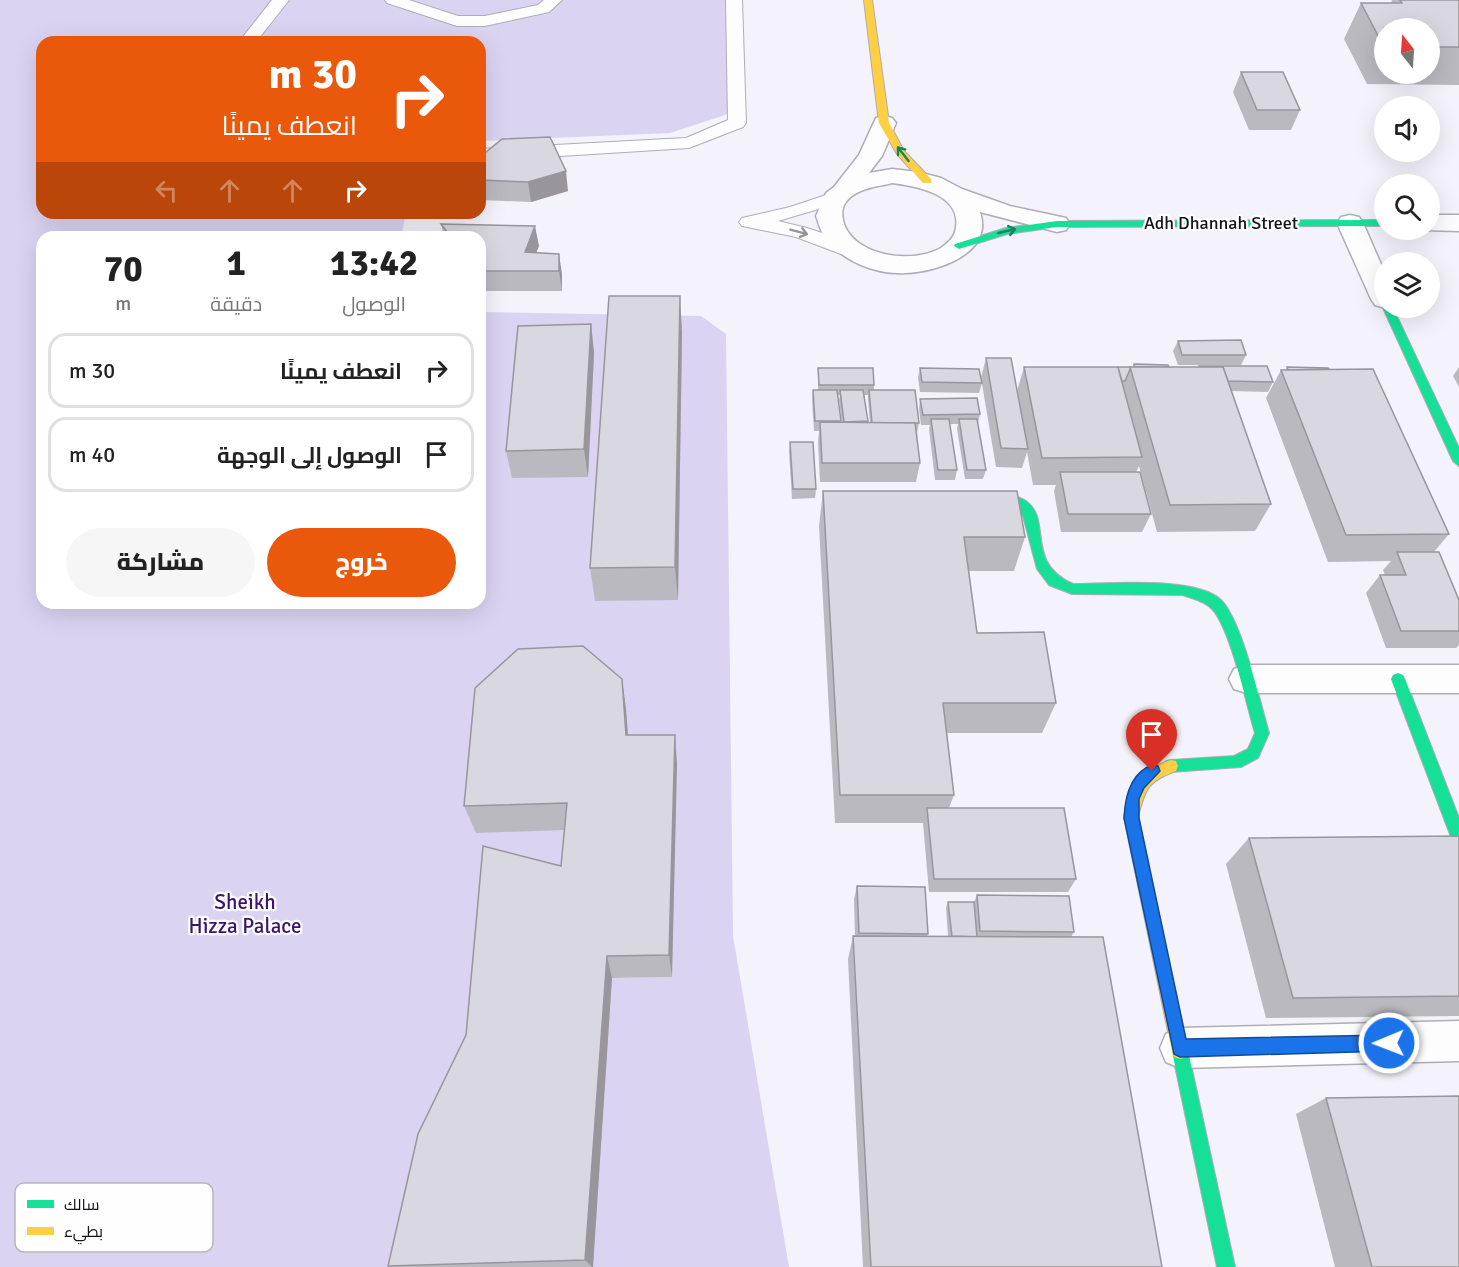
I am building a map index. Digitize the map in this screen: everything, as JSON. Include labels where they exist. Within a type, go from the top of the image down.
[{"type":"street","points":[[868,0],[884,123],[900,152],[927,181]]},
{"type":"street","points":[[840,194],[858,182],[891,176],[927,181],[955,195],[966,207],[970,221],[968,234],[959,246],[946,256],[907,265],[865,258],[848,249],[835,237],[829,224],[828,210],[840,194],[870,156],[884,123]]},
{"type":"street","name":"Adh Dhannah Street","points":[[955,195],[1004,212],[1057,224]]},
{"type":"street","points":[[1350,223],[1374,277]]},
{"type":"street","name":"Adh Dhannah Street","points":[[959,246],[1006,231],[1057,224],[1374,223]]},
{"type":"street","points":[[1440,223],[1459,223]]},
{"type":"street","points":[[1393,318],[1459,461]]},
{"type":"street","points":[[958,498],[1005,498],[1022,506],[1032,519],[1040,566],[1053,581],[1062,586],[1072,589],[1183,590],[1198,593],[1212,599],[1223,610],[1229,622],[1262,733],[1255,752],[1235,764],[1170,765],[1152,771],[1139,783],[1132,798],[1131,818],[1226,1267]]},
{"type":"street","points":[[1246,679],[1459,679]]},
{"type":"street","points":[[1398,679],[1459,837]]},
{"type":"street","points":[[1180,1048],[1459,1041]]},
{"type":"lane","points":[[252,36],[281,0]]},
{"type":"lane","points":[[393,0],[457,21],[485,21],[543,9],[554,0]]},
{"type":"lane","points":[[486,155],[689,143],[737,123],[734,0]]},
{"type":"lane","points":[[840,194],[794,212],[749,222],[800,232],[848,249]]},
{"type":"green space","name":"Sheikh Hizza Palace","points":[[0,0],[729,0],[731,113],[670,133],[486,141],[486,36],[36,36],[36,219],[405,219],[402,231],[36,231],[36,609],[486,609],[486,312],[701,316],[726,334],[733,936],[789,1267],[593,1267],[612,978],[672,977],[677,764],[574,830],[569,891],[479,1054],[408,1267],[0,1267]]},
{"type":"building","points":[[1400,0],[1459,0],[1459,47],[1440,47],[1440,18],[1374,18],[1374,28],[1361,3],[1402,3]]},
{"type":"building","points":[[1241,72],[1283,72],[1300,110],[1257,110]]},
{"type":"building","points":[[550,137],[566,171],[528,182],[486,180],[486,152],[502,139]]},
{"type":"building","points":[[441,224],[535,226],[525,252],[559,254],[559,271],[486,271],[486,231],[446,231]]},
{"type":"building","points":[[609,296],[680,296],[675,567],[590,568]]},
{"type":"building","points":[[591,324],[584,449],[506,451],[518,326]]},
{"type":"building","points":[[1241,340],[1246,355],[1182,355],[1178,341]]},
{"type":"building","points":[[986,358],[1011,358],[1028,449],[1001,448]]},
{"type":"building","points":[[1134,364],[1168,365],[1169,367],[1134,367]]},
{"type":"building","points":[[1199,366],[1267,366],[1273,382],[1228,381],[1223,367]]},
{"type":"building","points":[[1024,367],[1118,367],[1142,457],[1042,458]]},
{"type":"building","points":[[1118,367],[1131,367],[1125,381],[1122,381]]},
{"type":"building","points":[[1130,367],[1223,367],[1271,504],[1170,505]]},
{"type":"building","points":[[1287,367],[1328,368],[1329,369],[1288,370]]},
{"type":"building","points":[[818,368],[873,368],[874,385],[819,385]]},
{"type":"building","points":[[920,368],[979,369],[982,383],[922,382]]},
{"type":"building","points":[[1373,369],[1449,534],[1346,535],[1281,370]]},
{"type":"building","points":[[813,390],[837,390],[841,421],[815,421]]},
{"type":"building","points":[[840,390],[863,390],[868,421],[844,422]]},
{"type":"building","points":[[869,390],[915,390],[919,423],[872,423]]},
{"type":"building","points":[[977,398],[980,414],[923,415],[920,399]]},
{"type":"building","points":[[931,419],[949,419],[957,470],[938,470]]},
{"type":"building","points":[[959,419],[977,419],[986,470],[967,470]]},
{"type":"building","points":[[820,422],[915,423],[920,463],[822,463]]},
{"type":"building","points":[[790,442],[813,442],[816,489],[793,489]]},
{"type":"building","points":[[1060,472],[1140,472],[1151,514],[1068,514]]},
{"type":"building","points":[[823,491],[1017,491],[1025,537],[964,537],[977,633],[1044,632],[1056,703],[943,703],[954,795],[840,795]]},
{"type":"building","points":[[1397,552],[1439,552],[1459,600],[1459,631],[1401,631],[1380,575],[1406,575]]},
{"type":"building","points":[[583,646],[622,679],[626,735],[675,735],[669,955],[607,956],[585,1260],[388,1266],[418,1134],[466,1035],[483,846],[561,866],[567,803],[464,806],[475,688],[518,649]]},
{"type":"building","points":[[927,808],[1064,808],[1076,879],[934,879]]},
{"type":"building","points":[[1459,836],[1459,996],[1293,998],[1249,838]]},
{"type":"building","points":[[857,886],[925,887],[928,934],[859,933]]},
{"type":"building","points":[[977,895],[1069,896],[1074,932],[980,931]]},
{"type":"building","points":[[948,902],[974,902],[977,937],[952,936]]},
{"type":"building","points":[[853,936],[1103,937],[1162,1267],[871,1267]]},
{"type":"building","points":[[1459,1096],[1459,1267],[1372,1267],[1326,1098]]},
{"type":"traffic: fast","points":[[959,246],[1006,231],[1057,224],[1374,223]]},
{"type":"traffic: fast","points":[[1393,318],[1459,461]]},
{"type":"traffic: fast","points":[[977,498],[1003,497],[1021,504],[1029,514],[1043,569],[1054,581],[1072,589],[1183,590],[1205,597],[1216,604],[1229,622],[1262,733],[1253,753],[1236,762],[1171,766]]},
{"type":"traffic: fast","points":[[1398,679],[1459,837]]},
{"type":"traffic: fast","points":[[1180,1051],[1226,1267]]},
{"type":"traffic: slow","points":[[868,0],[884,123],[900,152],[927,181]]},
{"type":"traffic: slow","points":[[1171,766],[1152,774],[1141,784],[1131,817],[1180,1051]]},
{"type":"route","points":[[1152,771],[1139,783],[1132,798],[1131,818],[1180,1048],[1389,1043]]}]
